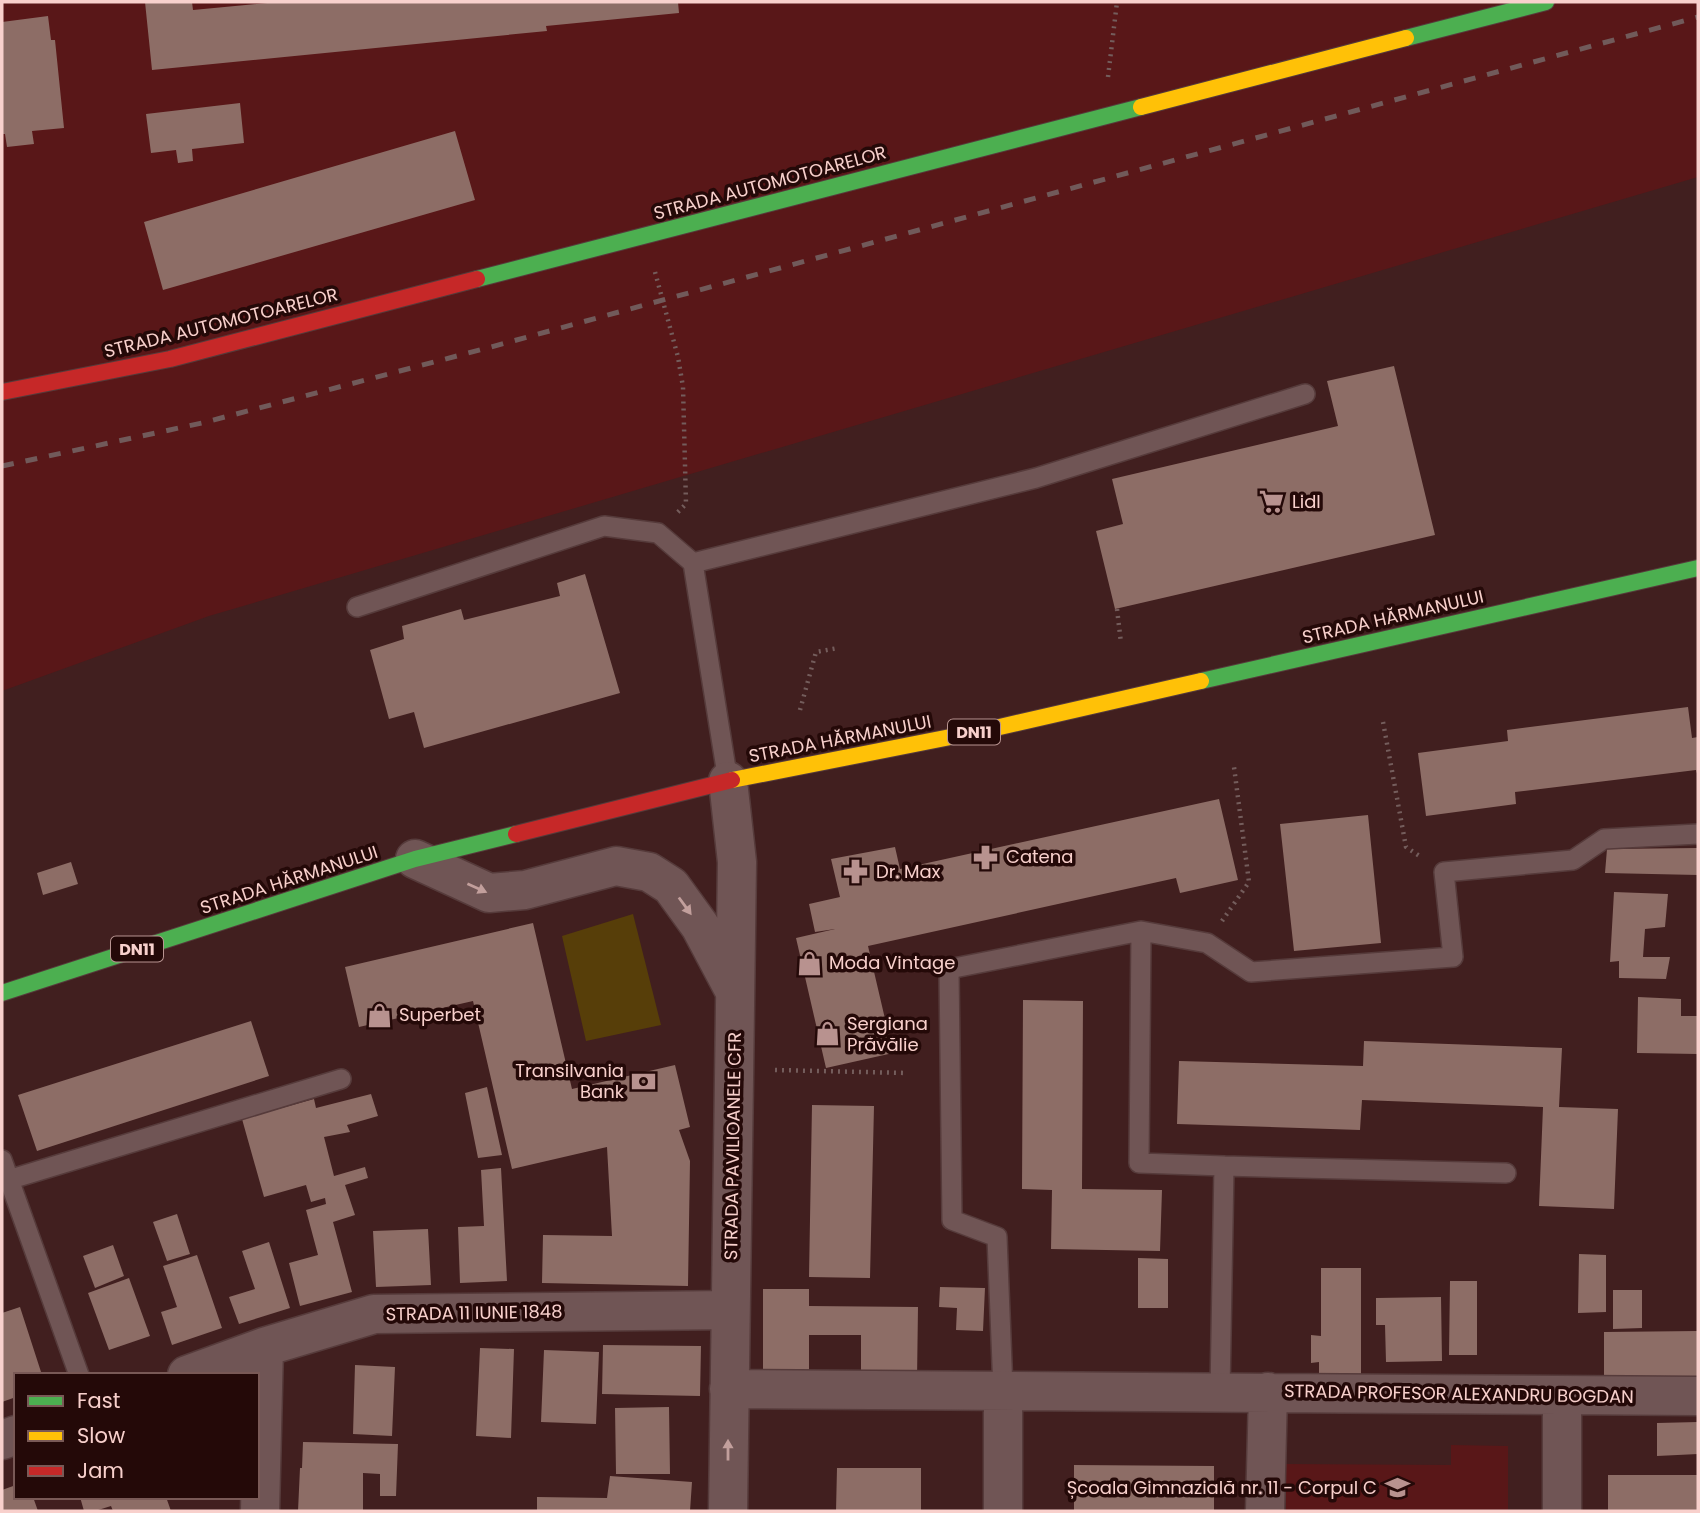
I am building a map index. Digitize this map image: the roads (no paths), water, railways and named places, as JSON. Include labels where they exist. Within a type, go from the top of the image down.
[{"type":"main road","name":"STRADA AUTOMOTOARELOR","points":[[2,391],[170,359],[1546,2]]},
{"type":"main road","name":"STRADA HĂRMANULUI","points":[[2,993],[415,859],[728,781],[991,729],[1698,568]]},
{"type":"street","name":"STRADA PAVILIOANELE CFR","points":[[728,781],[737,862],[728,1511]]},
{"type":"street","points":[[415,859],[489,893],[525,890],[616,866],[649,872],[671,886],[700,926],[735,991]]},
{"type":"street","name":"STRADA 11 IUNIE 1848","points":[[193,1373],[374,1314],[730,1310]]},
{"type":"street","points":[[260,1511],[264,1348]]},
{"type":"street","name":"STRADA PROFESOR ALEXANDRU BOGDAN","points":[[729,1389],[1698,1396]]},
{"type":"street","points":[[1003,1390],[1003,1511]]},
{"type":"street","points":[[1265,1511],[1268,1392]]},
{"type":"street","points":[[1562,1396],[1562,1511]]},
{"type":"lane","points":[[693,563],[1036,478],[1305,394]]},
{"type":"lane","points":[[357,607],[604,526],[658,533],[693,563],[728,781]]},
{"type":"lane","points":[[1003,1390],[997,1237],[952,1220],[948,969],[1141,931],[1207,943],[1251,972],[1453,957],[1444,872],[1573,860],[1604,839],[1698,834]]},
{"type":"lane","points":[[1141,931],[1139,1163],[1506,1173]]},
{"type":"lane","points":[[8,1180],[341,1079]]},
{"type":"lane","points":[[2,1160],[78,1373]]},
{"type":"lane","points":[[1220,1392],[1224,1166]]},
{"type":"railway","points":[[2,466],[202,423],[491,347],[1698,17]]},
{"type":"place","name":"Lidl","points":[[1272,502]]},
{"type":"place","name":"Catena","points":[[986,857]]},
{"type":"place","name":"Dr. Max","points":[[856,872]]},
{"type":"place","name":"Moda Vintage","points":[[809,963]]},
{"type":"place","name":"Superbet","points":[[379,1015]]},
{"type":"place","name":"Sergiana Prăvălie","points":[[827,1034]]},
{"type":"place","name":"Transilvania Bank","points":[[644,1081]]},
{"type":"place","name":"Școala Gimnazială nr. 11 - Corpul C","points":[[1397,1488]]}]
